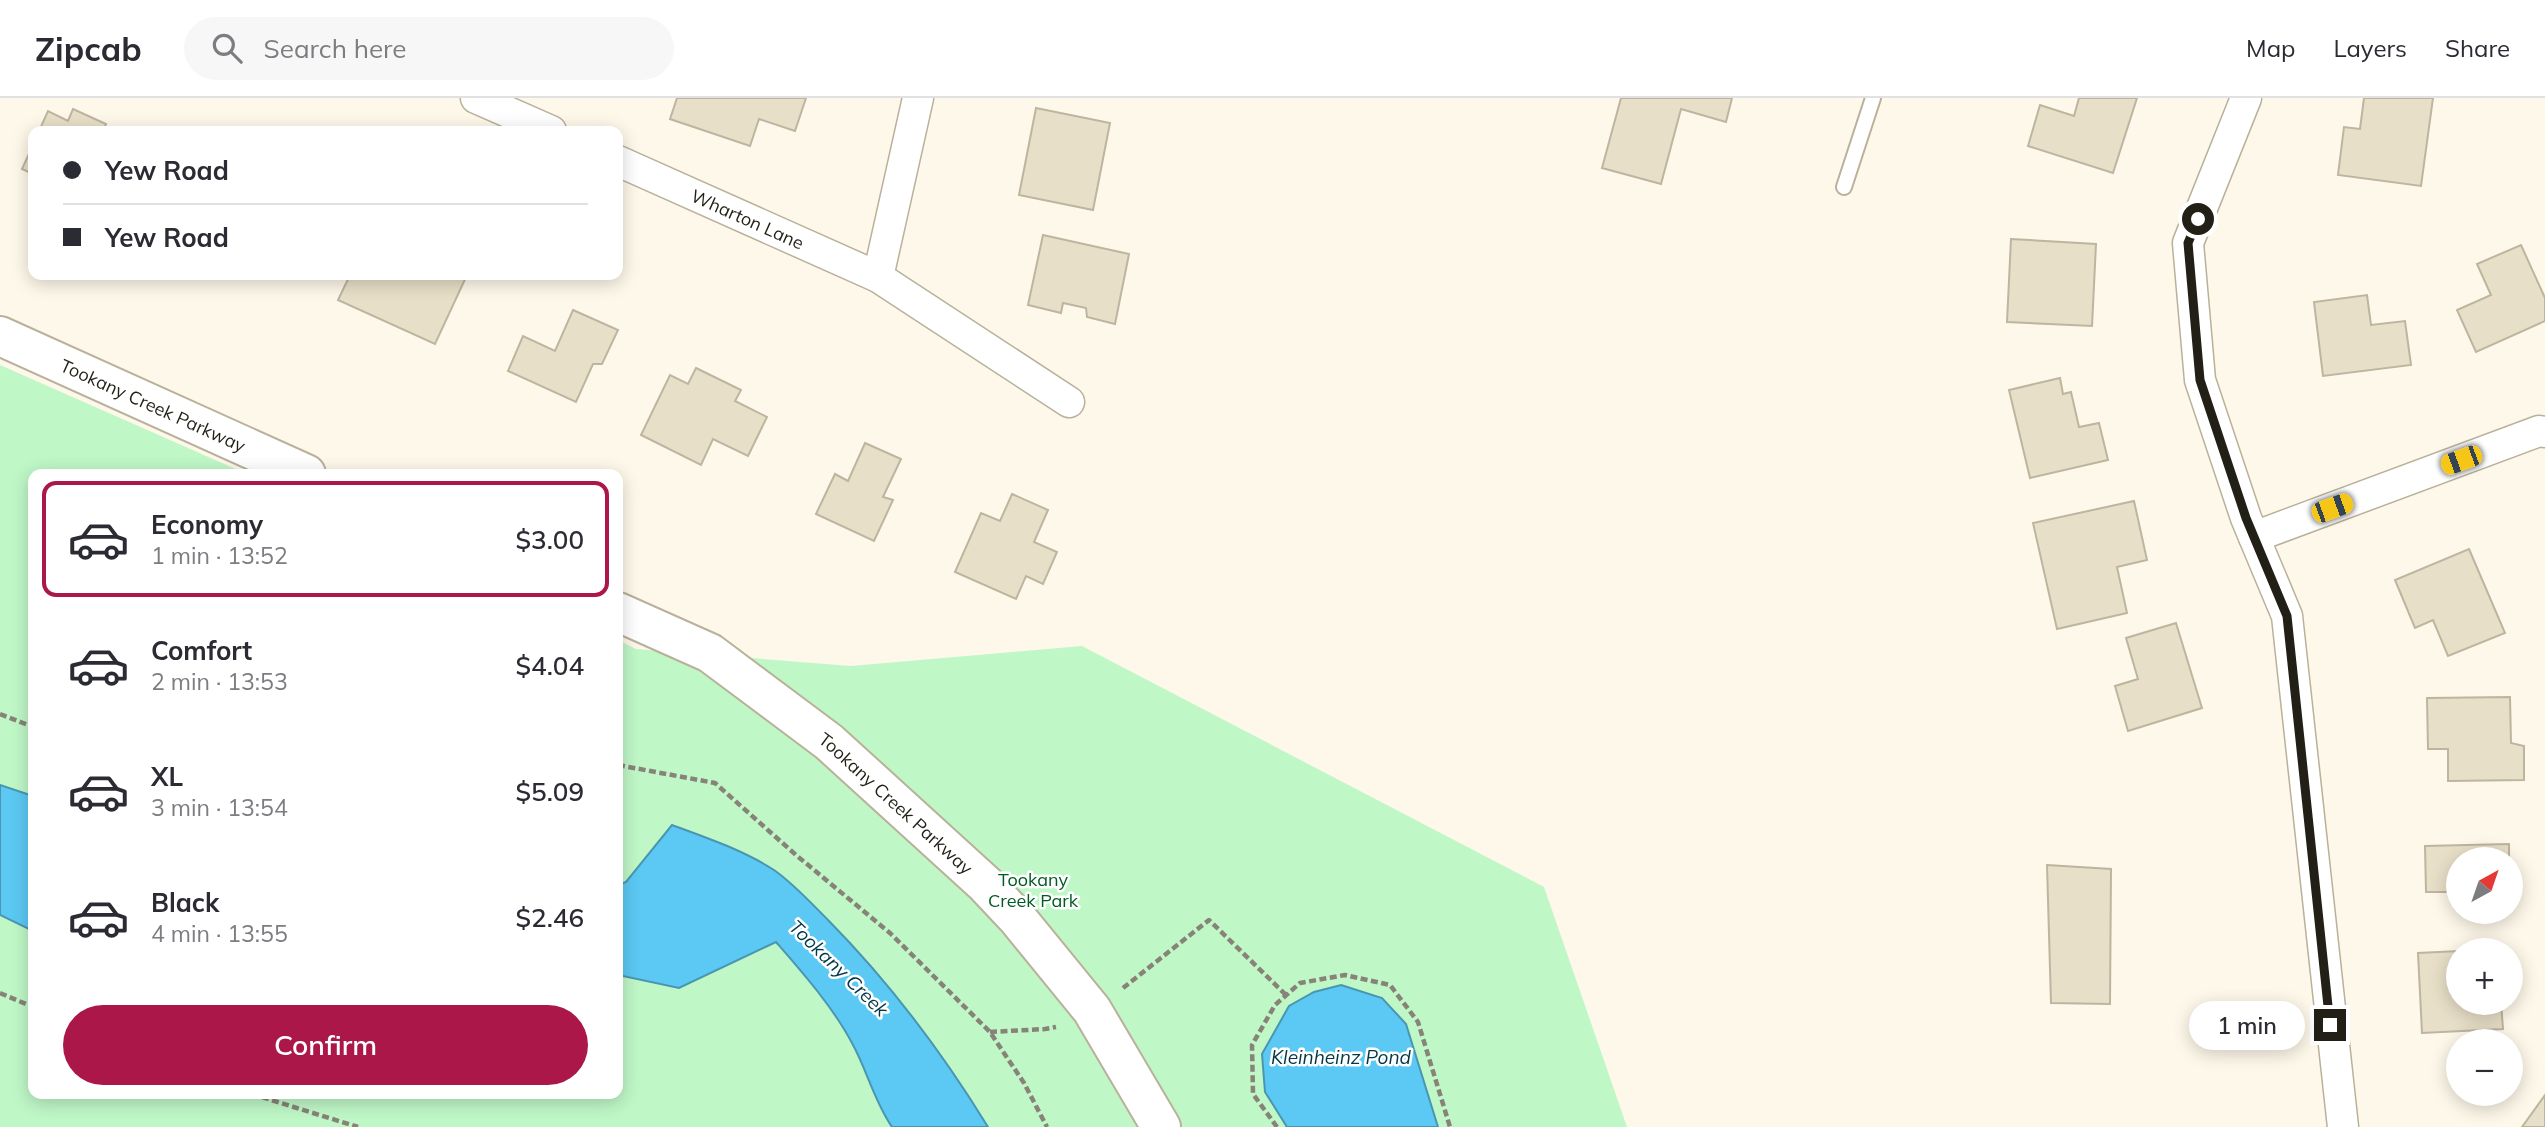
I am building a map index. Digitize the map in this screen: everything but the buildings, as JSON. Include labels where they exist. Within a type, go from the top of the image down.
[{"type":"street","points":[[476,98],[540,126]]},
{"type":"street","points":[[878,276],[918,98]]},
{"type":"street","points":[[2246,98],[2188,243],[2200,380],[2254,537],[2287,616],[2343,1127]]},
{"type":"street","name":"Wharton Lane","points":[[623,163],[878,276],[1069,402]]},
{"type":"street","name":"Tookany Creek Parkway","points":[[0,336],[295,469]]},
{"type":"street","points":[[2254,537],[2539,431],[2545,432]]},
{"type":"street","name":"Tookany Creek Parkway","points":[[623,614],[710,653],[829,742],[985,884],[1017,918],[1092,1010],[1161,1127]]},
{"type":"lane","points":[[1844,187],[1873,98]]},
{"type":"path","points":[[0,715],[28,725]]},
{"type":"path","points":[[623,766],[715,783],[890,933],[990,1032],[1024,1083],[1047,1127]]},
{"type":"path","points":[[1114,994],[1209,920],[1286,996]]},
{"type":"path","points":[[1277,1127],[1253,1094],[1252,1045],[1275,1005],[1300,983],[1345,975],[1390,985],[1418,1022],[1450,1127]]},
{"type":"path","points":[[0,993],[28,1005]]},
{"type":"path","points":[[990,1032],[1045,1029],[1064,1024]]},
{"type":"path","points":[[268,1099],[358,1127]]},
{"type":"green space","name":"Tookany Creek Park","points":[[0,365],[236,469],[28,469],[28,1099],[623,1099],[623,642],[636,649],[851,666],[1082,646],[1544,887],[1627,1127],[0,1127]]},
{"type":"water","points":[[0,785],[28,794],[28,929],[0,915]]},
{"type":"water","name":"Tookany Creek","points":[[672,825],[750,856],[774,870],[803,894],[894,994],[934,1045],[988,1127],[892,1127],[836,1016],[776,942],[679,988],[623,976],[623,883]]},
{"type":"water","name":"Kleinheinz Pond","points":[[1341,985],[1382,998],[1406,1024],[1438,1127],[1287,1127],[1265,1092],[1262,1054],[1289,1006],[1314,992]]},
{"type":"route","points":[[2198,219],[2188,243],[2200,380],[2246,518],[2287,616],[2330,1025]]}]
